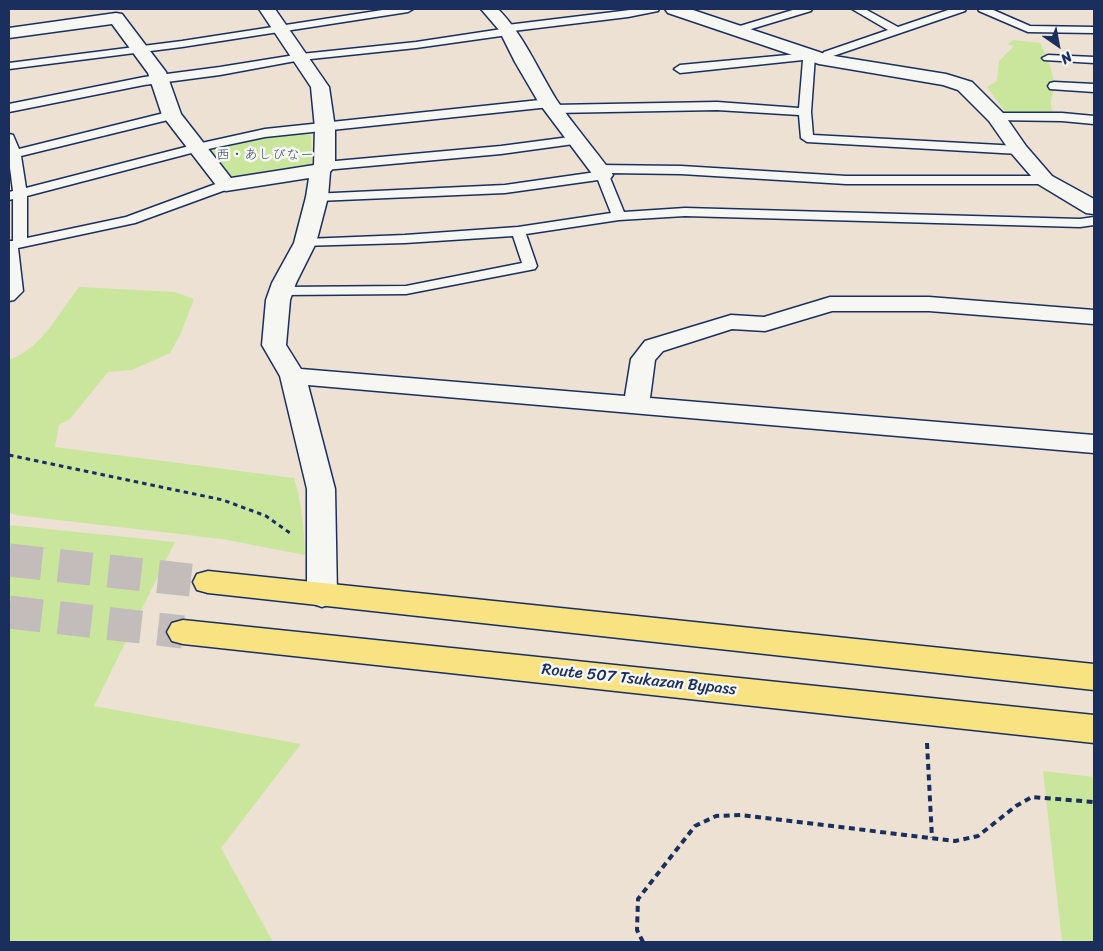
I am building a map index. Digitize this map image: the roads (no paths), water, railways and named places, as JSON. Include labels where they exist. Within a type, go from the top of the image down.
[{"type":"highway","points":[[208,582],[1094,677]]},
{"type":"highway","name":"Route 507 Tsukazan Bypass","points":[[183,632],[882,705],[1094,730]]},
{"type":"street","points":[[267,9],[320,87],[325,128],[323,168],[317,197],[305,242],[278,300],[274,345],[293,376],[321,489],[322,594]]},
{"type":"street","points":[[489,9],[507,30],[524,62],[552,106],[601,172]]},
{"type":"street","points":[[674,9],[817,58],[946,80],[965,86],[996,117],[1019,150],[1044,180],[1094,208]]},
{"type":"street","points":[[9,33],[114,14],[160,79],[172,115],[226,185],[323,168]]},
{"type":"street","points":[[636,405],[643,359],[654,346],[731,322],[764,324],[830,304],[929,304],[1094,317]]},
{"type":"street","points":[[293,376],[1094,444]]},
{"type":"lane","points":[[9,66],[138,48],[182,44],[408,9]]},
{"type":"lane","points":[[9,108],[160,79],[301,57],[416,45],[654,9]]},
{"type":"lane","points":[[734,31],[807,9]]},
{"type":"lane","points":[[857,9],[898,32]]},
{"type":"lane","points":[[680,69],[817,58],[961,9]]},
{"type":"lane","points":[[983,9],[1028,29],[1094,30]]},
{"type":"lane","points":[[817,58],[805,112],[807,138],[1019,150]]},
{"type":"lane","points":[[1048,58],[1094,60]]},
{"type":"lane","points":[[1054,86],[1094,88]]},
{"type":"lane","points":[[15,194],[196,148],[265,133],[552,106],[716,106],[805,112]]},
{"type":"lane","points":[[12,154],[172,115]]},
{"type":"lane","points":[[996,117],[1062,117],[1094,120]]},
{"type":"lane","points":[[9,138],[15,194],[13,245],[16,291],[9,297]]},
{"type":"lane","points":[[323,168],[501,150],[577,140]]},
{"type":"lane","points":[[317,197],[505,189],[601,172],[681,170],[846,180],[1044,180]]},
{"type":"lane","points":[[601,172],[619,216]]},
{"type":"lane","points":[[13,245],[130,220],[226,185]]},
{"type":"lane","points":[[305,242],[405,239],[518,230],[619,216],[685,212],[1080,223],[1094,221]]},
{"type":"lane","points":[[282,290],[406,290],[530,266],[518,230]]},
{"type":"tunnel","points":[[9,560],[208,582]]},
{"type":"tunnel","points":[[9,612],[183,632]]},
{"type":"park label","name":"西・あしびなー","points":[[265,155]]}]
